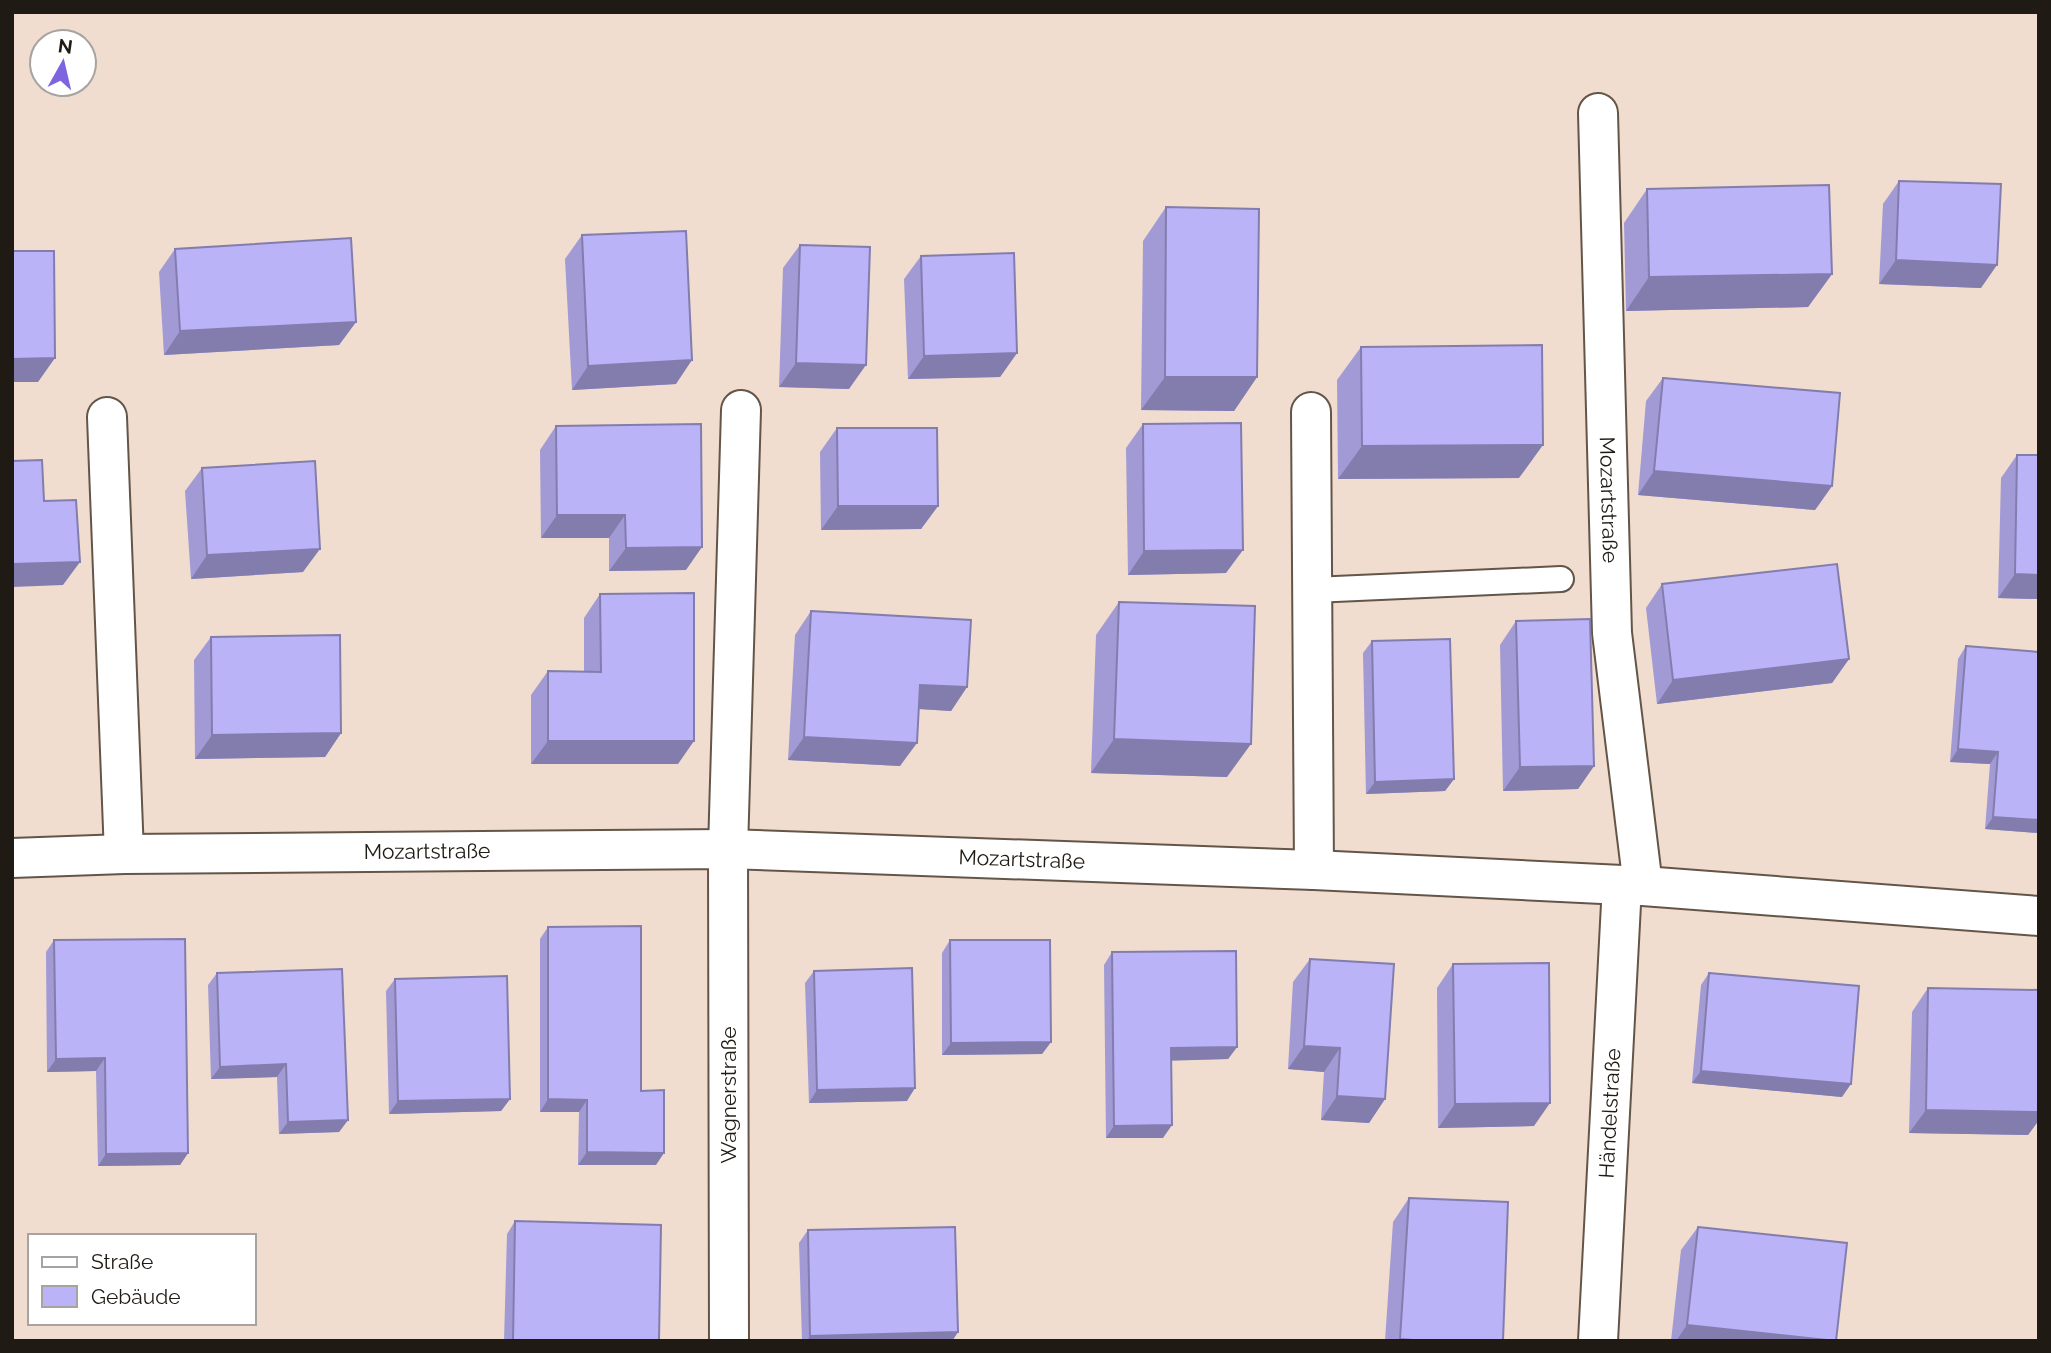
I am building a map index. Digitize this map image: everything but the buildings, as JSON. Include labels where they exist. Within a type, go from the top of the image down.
[{"type":"street","name":"Mozartstraße","points":[[1598,113],[1612,633],[1632,886]]},
{"type":"street","points":[[728,849],[741,410]]},
{"type":"street","points":[[1311,412],[1314,870]]},
{"type":"street","points":[[107,417],[124,854]]},
{"type":"street","name":"Mozartstraße","points":[[12,858],[124,854],[728,849],[1314,870],[1632,886],[2039,916]]},
{"type":"street","name":"Wagnerstraße","points":[[728,849],[729,1341]]},
{"type":"street","name":"Händelstraße","points":[[1598,1341],[1632,886]]},
{"type":"lane","points":[[1313,590],[1561,579]]}]
